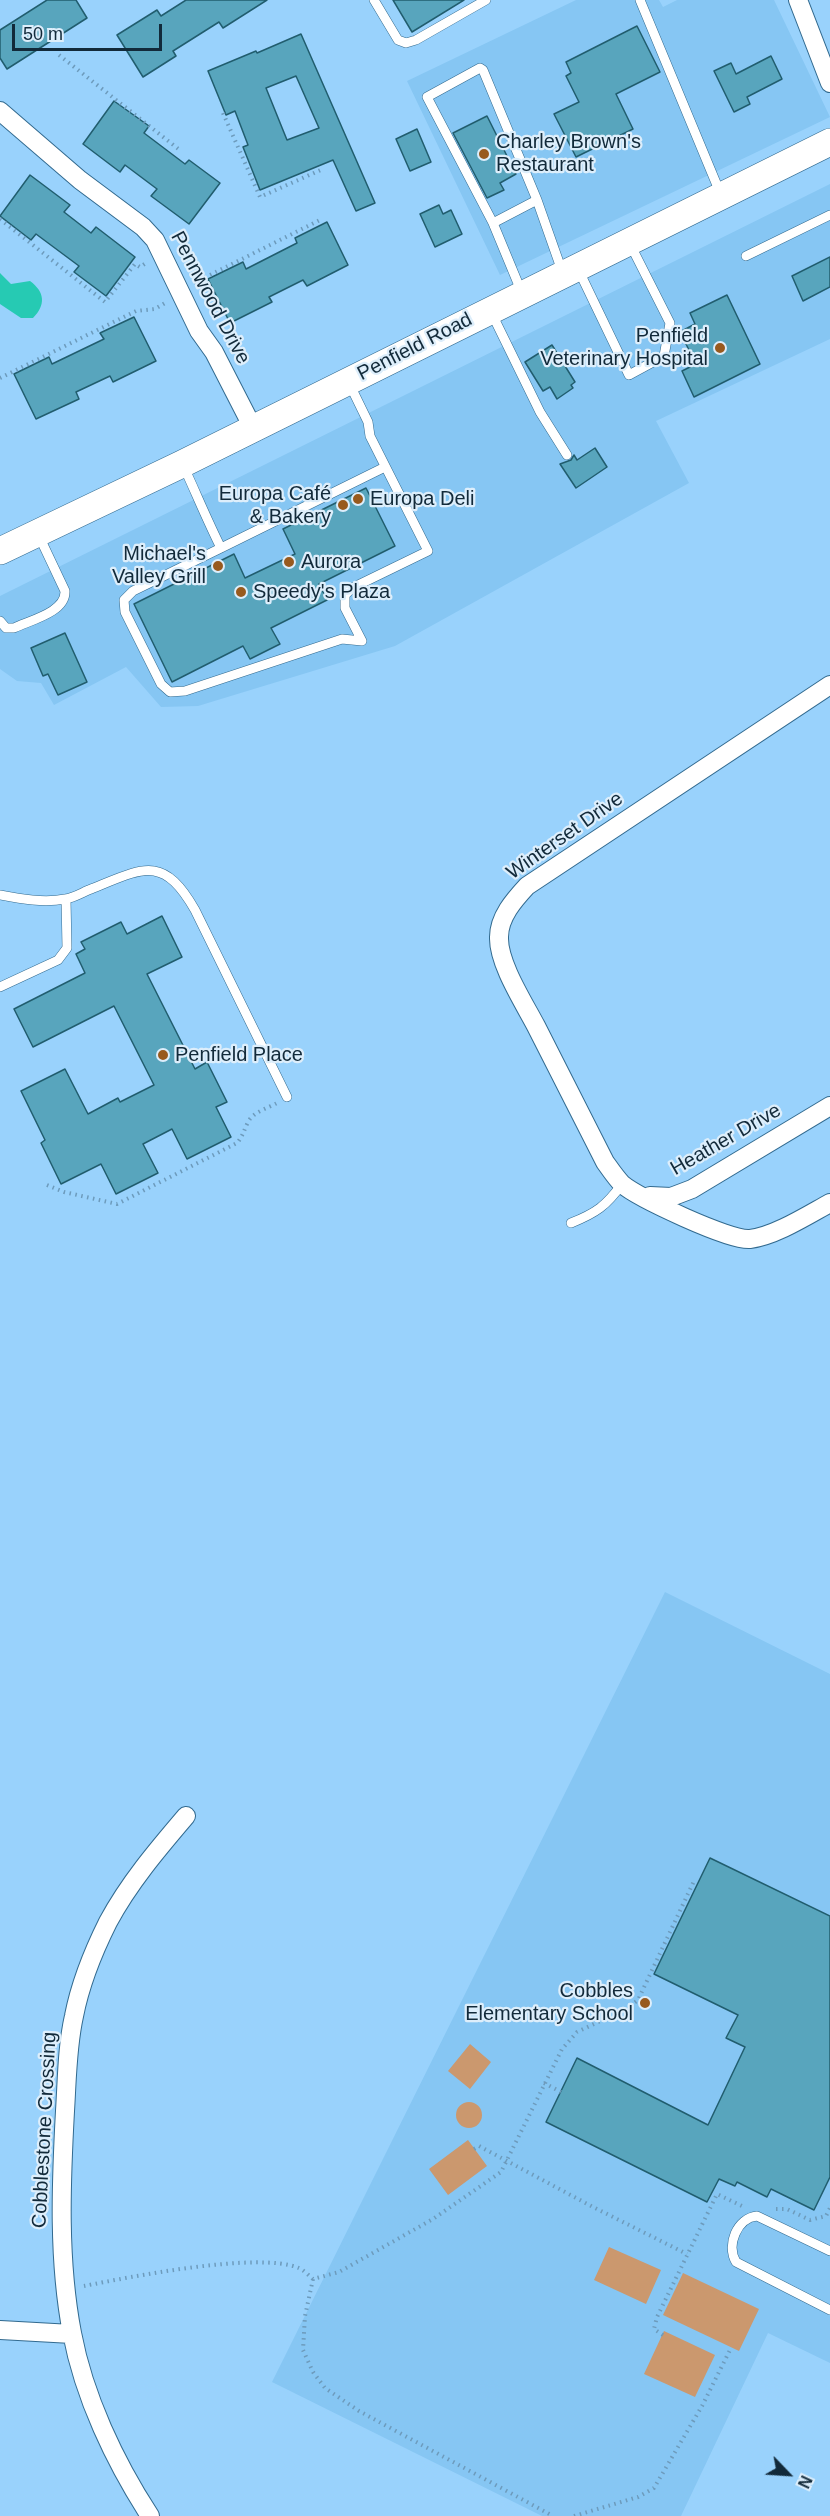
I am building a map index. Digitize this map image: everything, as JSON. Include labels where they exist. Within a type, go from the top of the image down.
[{"type":"street","points":[[798,0],[830,83]]},
{"type":"street","name":"Pennwood Drive","points":[[0,111],[80,180],[143,227],[162,252],[200,331],[214,352],[253,428]]},
{"type":"street","name":"Penfield Road","points":[[0,551],[182,464],[489,309],[722,197],[830,142]]},
{"type":"street","name":"Winterset Drive","points":[[629,1188],[605,1162],[502,956],[499,937],[503,920],[512,902],[527,886],[830,685]]},
{"type":"street","name":"Heather Drive","points":[[629,1188],[653,1198],[671,1197],[692,1189],[830,1106]]},
{"type":"street","name":"Heather Drive","points":[[629,1188],[698,1223],[747,1239],[761,1236],[830,1203]]},
{"type":"street","name":"Cobblestone Crossing","points":[[150,2516],[126,2476],[107,2437],[88,2390],[72,2334],[62,2255],[63,2149],[67,2071],[74,2016],[87,1973],[108,1923],[142,1867],[186,1816]]},
{"type":"street","points":[[0,2330],[72,2334]]},
{"type":"lane","points":[[374,0],[398,40],[406,43],[416,40],[486,0]]},
{"type":"lane","points":[[640,0],[722,197]]},
{"type":"lane","points":[[522,293],[493,223],[427,97],[480,68],[483,70],[537,200],[570,270],[629,375],[664,356],[670,323],[629,242]]},
{"type":"lane","points":[[493,223],[537,200]]},
{"type":"lane","points":[[746,256],[830,215]]},
{"type":"lane","points":[[489,309],[540,412],[567,455]]},
{"type":"lane","points":[[348,381],[368,422],[370,436],[428,551],[352,588],[345,595],[345,608],[362,641],[342,639],[185,691],[170,692],[161,684],[124,612],[124,600],[133,591],[385,467]]},
{"type":"lane","points":[[182,464],[196,493],[198,504],[221,548]]},
{"type":"lane","points":[[0,621],[6,628],[14,628],[60,606],[65,599],[65,591],[38,533]]},
{"type":"lane","points":[[0,895],[25,900],[66,899],[136,870],[162,871],[183,888],[287,1098]]},
{"type":"lane","points":[[0,987],[58,960],[67,948],[66,899]]},
{"type":"lane","points":[[571,1223],[596,1213],[611,1198],[629,1188]]},
{"type":"lane","points":[[829,2248],[761,2217],[754,2216],[740,2225],[732,2247],[732,2256],[745,2268],[830,2310]]},
{"type":"path","points":[[59,56],[181,152]]},
{"type":"path","points":[[223,113],[260,196],[323,169]]},
{"type":"path","points":[[0,219],[105,302],[135,264],[140,267],[162,252]]},
{"type":"path","points":[[193,283],[322,219]]},
{"type":"path","points":[[0,378],[136,312],[155,309],[169,301]]},
{"type":"path","points":[[47,1185],[64,1192],[117,1204],[237,1143],[246,1133],[248,1121],[256,1114],[287,1098]]},
{"type":"path","points":[[313,2279],[339,2272],[433,2219],[501,2172],[562,2049],[577,2032],[626,2009],[638,2000],[694,1881]]},
{"type":"path","points":[[544,2083],[561,2092]]},
{"type":"path","points":[[474,2149],[479,2146],[592,2207],[687,2254]]},
{"type":"path","points":[[663,2335],[654,2329],[654,2325],[717,2193],[735,2202]]},
{"type":"path","points":[[824,2217],[830,2208]]},
{"type":"path","points":[[66,2289],[126,2277],[200,2267],[264,2262],[299,2268],[313,2279]]},
{"type":"path","points":[[313,2279],[304,2316],[303,2350],[313,2372],[325,2388],[359,2411],[553,2516]]},
{"type":"path","points":[[574,2516],[639,2497],[654,2488],[696,2416],[731,2348]]},
{"type":"shaded area","points":[[576,0],[659,0],[663,7],[677,0],[774,0],[830,117],[500,275],[407,81]]},
{"type":"shaded area","points":[[830,184],[830,339],[656,421],[689,483],[395,646],[198,706],[161,707],[126,667],[54,705],[41,683],[17,681],[0,669],[0,596]]},
{"type":"shaded area","points":[[0,273],[11,284],[30,281],[39,290],[42,303],[33,318],[21,318],[0,304]]},
{"type":"shaded area","name":"Cobbles Elementary School","points":[[665,1592],[830,1674],[830,2363],[768,2333],[681,2516],[542,2516],[272,2382]]},
{"type":"shaded area","points":[[470,2044],[491,2062],[470,2089],[448,2071]]},
{"type":"shaded area","points":[[469,2102],[478,2106],[482,2115],[478,2124],[469,2128],[460,2124],[456,2115],[460,2106]]},
{"type":"shaded area","points":[[468,2140],[487,2166],[448,2195],[429,2169]]},
{"type":"shaded area","points":[[609,2247],[661,2270],[646,2304],[594,2280]]},
{"type":"shaded area","points":[[683,2273],[759,2309],[739,2351],[663,2315]]},
{"type":"shaded area","points":[[664,2331],[715,2355],[695,2397],[644,2374]]},
{"type":"building","points":[[47,0],[76,0],[87,18],[7,69],[0,58],[0,30]]},
{"type":"building","points":[[186,0],[267,0],[223,28],[219,22],[173,51],[176,56],[143,77],[117,35],[157,10],[161,16]]},
{"type":"building","points":[[393,0],[464,0],[412,32]]},
{"type":"building","points":[[637,26],[660,72],[616,94],[633,129],[576,157],[554,114],[579,102],[566,76],[571,73],[566,62]]},
{"type":"building","points":[[301,34],[375,203],[356,211],[333,160],[260,190],[243,147],[248,145],[235,111],[226,115],[208,71],[256,51],[257,53]],"holes":[[[296,76],[319,128],[287,140],[266,88]]]},
{"type":"building","points":[[771,56],[782,79],[747,97],[750,104],[734,112],[714,71],[731,63],[736,74]]},
{"type":"building","points":[[114,101],[149,126],[144,133],[185,164],[189,160],[220,183],[189,224],[151,196],[157,189],[125,165],[120,172],[83,144]]},
{"type":"building","name":"Charley Brown's Restaurant","points":[[487,116],[516,174],[500,183],[504,190],[487,198],[453,133]]},
{"type":"building","points":[[417,129],[431,162],[410,171],[396,139]]},
{"type":"building","points":[[30,175],[70,205],[64,212],[91,233],[96,227],[135,257],[106,296],[74,272],[79,266],[36,234],[31,240],[0,216]]},
{"type":"building","points":[[439,205],[443,214],[451,210],[462,234],[435,247],[420,214]]},
{"type":"building","points":[[327,222],[348,265],[307,286],[303,280],[269,297],[272,302],[230,323],[208,279],[243,262],[246,269],[297,243],[295,238]]},
{"type":"building","points":[[830,257],[830,287],[803,301],[792,276]]},
{"type":"building","name":"Penfield Veterinary Hospital","points":[[727,295],[760,364],[694,397],[682,371],[696,364],[680,332],[695,324],[690,313]]},
{"type":"building","points":[[134,317],[156,361],[113,382],[110,376],[76,392],[79,399],[36,419],[14,374],[49,357],[52,364],[104,339],[100,333]]},
{"type":"building","points":[[552,345],[575,382],[571,385],[573,388],[557,399],[550,387],[543,391],[525,362]]},
{"type":"building","points":[[595,448],[607,467],[576,488],[560,464],[571,460],[574,455],[577,460]]},
{"type":"building","name":"Speedy's Plaza","points":[[366,488],[395,546],[319,584],[327,600],[271,628],[280,644],[250,659],[243,646],[172,682],[134,604],[234,554],[245,578],[295,554],[283,529]]},
{"type":"building","points":[[65,633],[87,682],[58,695],[48,674],[43,676],[31,648]]},
{"type":"building","name":"Penfield Place","points":[[162,916],[182,957],[147,974],[195,1069],[207,1062],[227,1102],[216,1107],[231,1137],[187,1159],[172,1129],[143,1144],[158,1173],[116,1194],[101,1164],[61,1184],[41,1143],[45,1140],[21,1091],[65,1069],[88,1114],[118,1098],[120,1102],[154,1085],[114,1006],[33,1047],[14,1009],[85,973],[76,954],[85,949],[81,942],[121,922],[127,934]]},
{"type":"building","name":"Cobbles Elementary School","points":[[710,1858],[830,1916],[830,2177],[814,2210],[771,2189],[767,2197],[737,2182],[735,2186],[719,2179],[707,2202],[546,2122],[577,2058],[708,2125],[745,2047],[726,2038],[738,2015],[654,1974]]},
{"type":"place","name":"Charley Brown's Restaurant","points":[[484,154]]},
{"type":"place","name":"Penfield Veterinary Hospital","points":[[720,348]]},
{"type":"place","name":"Europa Deli","points":[[358,499]]},
{"type":"place","name":"Europa Café & Bakery","points":[[343,505]]},
{"type":"place","name":"Aurora","points":[[289,562]]},
{"type":"place","name":"Michael's Valley Grill","points":[[218,566]]},
{"type":"place","name":"Speedy's Plaza","points":[[241,592]]},
{"type":"place","name":"Penfield Place","points":[[163,1055]]},
{"type":"place","name":"Cobbles Elementary School","points":[[645,2003]]}]
